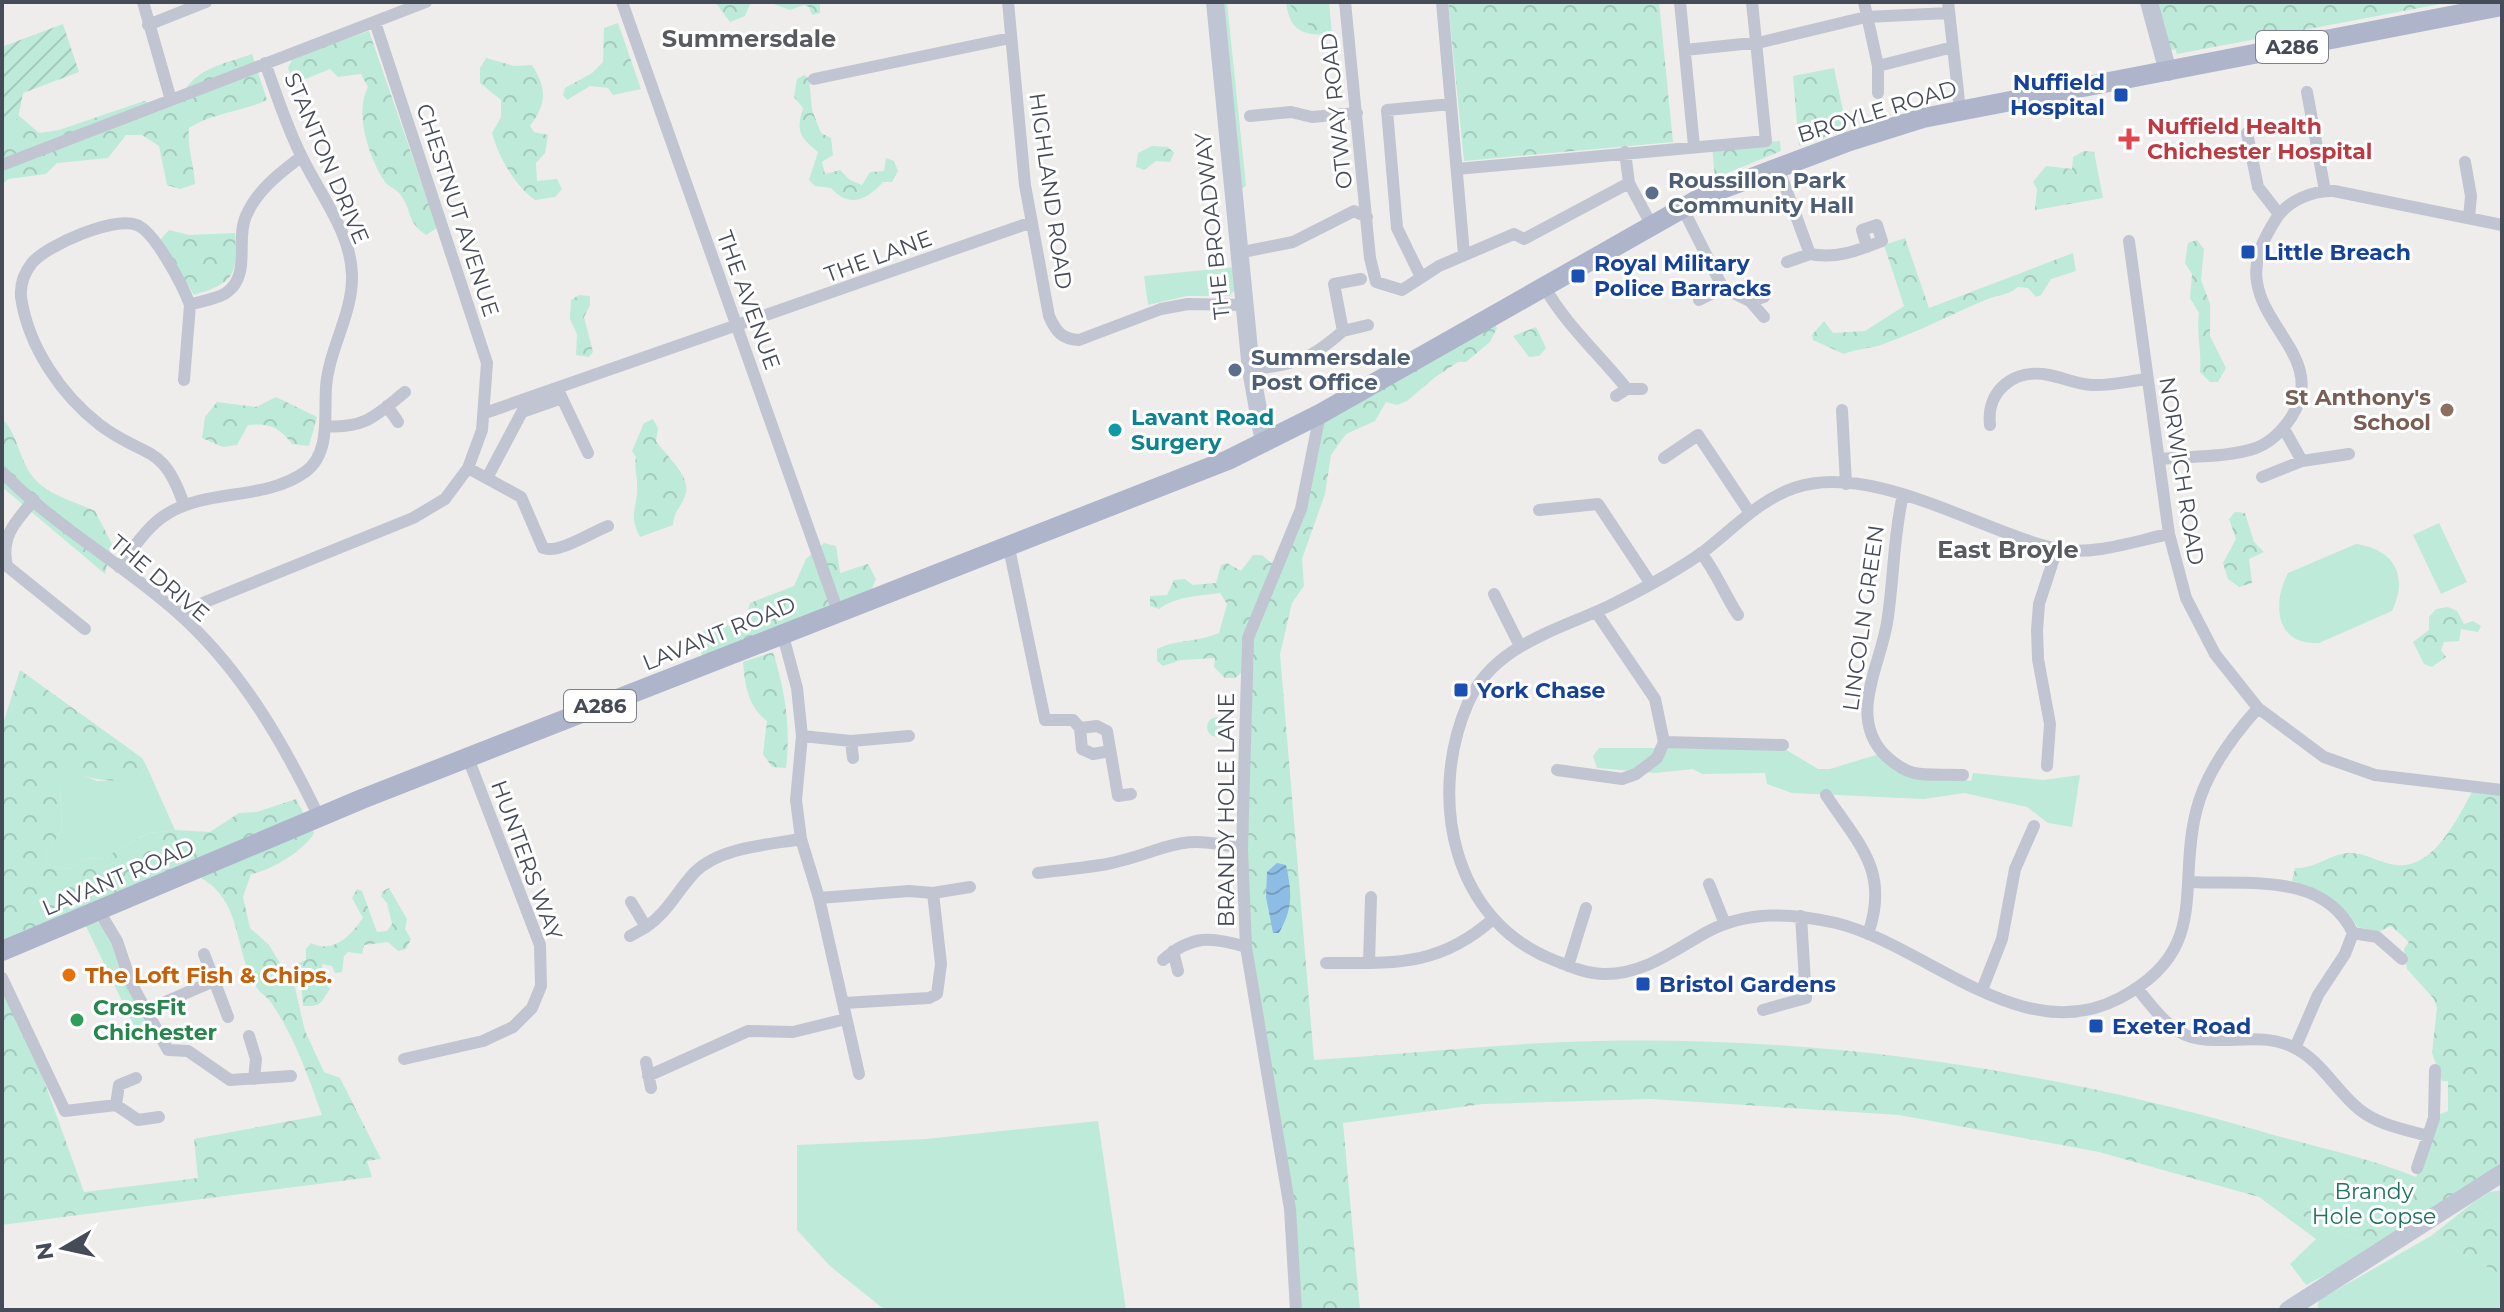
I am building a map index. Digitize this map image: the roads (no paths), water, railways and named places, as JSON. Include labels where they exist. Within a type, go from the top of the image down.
[{"type":"main road","name":"BROYLE ROAD","points":[[1320,414],[1682,207],[1778,167],[1891,127],[1960,110],[2502,6]]},
{"type":"main road","name":"LAVANT ROAD","points":[[2,951],[319,817],[782,632],[1009,548],[1264,443],[1320,414]]},
{"type":"street","points":[[143,2],[171,100]]},
{"type":"street","points":[[148,25],[206,2]]},
{"type":"street","points":[[2,165],[426,2]]},
{"type":"street","name":"THE AVENUE","points":[[622,2],[838,612]]},
{"type":"street","name":"HIGHLAND ROAD","points":[[1008,2],[1032,222],[1049,316],[1055,330],[1067,339],[1079,340],[1161,309],[1188,304],[1244,305]]},
{"type":"street","name":"THE BROADWAY","points":[[1215,2],[1238,253],[1251,370],[1264,443]]},
{"type":"street","name":"OTWAY ROAD","points":[[1345,2],[1376,282],[1402,290],[1464,254],[1514,234],[1524,239],[1629,183]]},
{"type":"street","points":[[1442,2],[1464,254]]},
{"type":"street","points":[[1680,2],[1694,146]]},
{"type":"street","points":[[1457,169],[1766,141],[1752,2]]},
{"type":"street","points":[[1864,2],[1878,66],[1878,93]]},
{"type":"street","points":[[2149,2],[2168,72]]},
{"type":"street","points":[[1685,50],[1757,43],[1866,17],[1949,7],[1960,110]]},
{"type":"street","name":"CHESTNUT AVENUE","points":[[178,613],[413,518],[445,499],[468,468],[485,413],[487,363],[375,22]]},
{"type":"street","points":[[819,82],[1010,38]]},
{"type":"street","points":[[1878,66],[1953,47]]},
{"type":"street","name":"STANTON DRIVE","points":[[119,567],[151,526],[184,505],[246,494],[307,471],[319,455],[325,426],[330,357],[350,302],[352,273],[333,211],[301,157],[265,63]]},
{"type":"street","points":[[2307,92],[2325,191]]},
{"type":"street","points":[[1421,277],[1397,228],[1387,110],[1451,104]]},
{"type":"street","points":[[1250,116],[1291,112],[1312,117],[1357,113]]},
{"type":"street","points":[[2247,133],[2258,187],[2279,214]]},
{"type":"street","points":[[1625,152],[1629,183],[1651,224]]},
{"type":"street","points":[[190,305],[225,294],[236,282],[242,268],[242,228],[246,213],[271,180],[301,157]]},
{"type":"street","points":[[2465,162],[2471,196],[2469,218]]},
{"type":"street","points":[[1778,167],[1810,254]]},
{"type":"street","points":[[2159,459],[2254,449],[2284,429],[2297,408],[2301,370],[2293,348],[2261,300],[2256,279],[2264,238],[2279,214],[2299,199],[2325,191],[2502,225]]},
{"type":"street","points":[[1682,207],[1723,288],[1750,301],[1764,317]]},
{"type":"street","name":"OTWAY ROAD","points":[[1238,253],[1293,242],[1354,211],[1367,217]]},
{"type":"street","points":[[184,380],[190,305],[184,289],[140,226],[122,221],[104,223],[34,260],[23,276],[21,294],[25,314],[54,377],[100,425],[157,455],[174,474],[184,505]]},
{"type":"street","name":"THE LANE","points":[[738,327],[1032,222]]},
{"type":"street","name":"NORWICH ROAD","points":[[2129,241],[2169,534],[2181,585],[2197,625],[2215,654],[2258,708],[2324,757],[2359,771],[2420,783],[2502,790]]},
{"type":"street","points":[[1787,262],[1810,254],[1832,258],[1867,247]]},
{"type":"street","points":[[1343,331],[1334,284],[1361,279]]},
{"type":"street","points":[[1544,286],[1561,313],[1591,343],[1622,392],[1642,389]]},
{"type":"street","points":[[1699,300],[1723,288]]},
{"type":"street","points":[[1750,301],[1764,297]]},
{"type":"street","points":[[1251,370],[1303,361],[1320,352],[1343,331],[1368,325]]},
{"type":"street","points":[[487,478],[522,412],[560,394],[738,327]]},
{"type":"street","points":[[1990,425],[1988,409],[1993,393],[2023,376],[2047,374],[2095,385],[2147,379]]},
{"type":"street","points":[[325,426],[349,428],[368,422],[405,392]]},
{"type":"street","points":[[485,413],[560,394]]},
{"type":"street","points":[[560,394],[588,453]]},
{"type":"street","points":[[387,406],[398,422]]},
{"type":"street","points":[[1842,410],[1846,484]]},
{"type":"street","name":"BRANDY HOLE LANE","points":[[1296,1310],[1290,1209],[1246,947],[1242,849],[1248,638],[1301,509],[1320,414]]},
{"type":"street","points":[[2284,429],[2302,461]]},
{"type":"street","points":[[1664,458],[1698,435],[1750,513]]},
{"type":"street","points":[[2262,477],[2302,461],[2349,454]]},
{"type":"street","points":[[468,468],[521,497],[543,548],[552,552],[566,547],[576,538],[608,526]]},
{"type":"street","name":"THE DRIVE","points":[[2,472],[178,613],[243,683],[272,728],[319,817]]},
{"type":"street","points":[[2169,534],[2089,550],[2057,549],[1903,495],[1846,484],[1793,488],[1750,513],[1701,553],[1651,584],[1520,646],[1495,664],[1474,689],[1457,734],[1451,772],[1450,815],[1456,856],[1472,888],[1493,919],[1523,946],[1568,966],[1605,974],[1626,971],[1664,957],[1725,924],[1758,916],[1801,916],[1868,934],[1982,990],[2029,1008],[2065,1013],[2103,1006],[2137,988],[2153,973],[2179,938],[2187,917],[2194,818],[2199,800],[2235,734],[2258,708]]},
{"type":"street","name":"LINCOLN GREEN","points":[[1903,495],[1894,536],[1887,624],[1866,702],[1869,729],[1881,750],[1902,768],[1914,773],[1963,775]]},
{"type":"street","points":[[34,500],[7,532],[3,553],[7,566],[85,629]]},
{"type":"street","points":[[1539,510],[1598,504],[1651,584]]},
{"type":"street","points":[[1009,548],[1045,720],[1073,720],[1080,728],[1082,749],[1093,754],[1110,751]]},
{"type":"street","points":[[2047,766],[2050,724],[2038,659],[2037,630],[2043,587],[2057,549]]},
{"type":"street","points":[[1701,553],[1717,573],[1723,592],[1738,615]]},
{"type":"street","points":[[34,606],[41,594]]},
{"type":"street","points":[[1494,594],[1520,646]]},
{"type":"street","points":[[1557,770],[1622,779],[1657,758],[1664,742],[1655,699],[1596,612]]},
{"type":"street","points":[[782,632],[797,688],[802,736],[796,800],[801,839],[819,898],[859,1074]]},
{"type":"street","points":[[1031,649],[1045,647]]},
{"type":"street","points":[[1080,728],[1097,726],[1107,731],[1118,796],[1131,794]]},
{"type":"street","points":[[802,736],[851,741],[909,736]]},
{"type":"street","points":[[851,741],[853,758]]},
{"type":"street","points":[[1664,742],[1783,745]]},
{"type":"street","name":"HUNTERS WAY","points":[[404,1059],[483,1041],[513,1027],[532,1008],[541,986],[540,945],[468,758]]},
{"type":"street","points":[[1826,795],[1875,872],[1878,899],[1868,934]]},
{"type":"street","points":[[1982,990],[2002,939],[2015,869],[2034,826]]},
{"type":"street","points":[[630,936],[665,914],[705,864],[734,852],[801,839]]},
{"type":"street","points":[[1038,873],[1108,864],[1158,847],[1197,839],[1242,849]]},
{"type":"street","points":[[2191,882],[2296,888],[2317,894],[2344,913],[2353,933],[2345,954],[2318,995],[2295,1048]]},
{"type":"street","points":[[1709,884],[1725,924]]},
{"type":"street","points":[[819,898],[933,893],[970,887]]},
{"type":"street","points":[[844,1003],[929,998],[937,994],[941,964],[933,893]]},
{"type":"street","points":[[1369,963],[1371,897]]},
{"type":"street","points":[[631,902],[646,927]]},
{"type":"street","points":[[1568,966],[1586,908]]},
{"type":"street","points":[[99,911],[117,941],[131,983],[149,1009],[168,1050],[188,1051],[230,1080],[291,1076]]},
{"type":"street","points":[[1763,1010],[1806,998],[1801,916]]},
{"type":"street","points":[[1326,963],[1412,961],[1442,954],[1477,933],[1493,919]]},
{"type":"street","points":[[2353,933],[2377,937],[2402,959]]},
{"type":"street","points":[[1178,971],[1168,956],[1181,944],[1216,938],[1246,947]]},
{"type":"street","points":[[204,954],[228,1017]]},
{"type":"street","points":[[2,978],[65,1111],[116,1105],[138,1120],[159,1117]]},
{"type":"street","points":[[149,1009],[214,981]]},
{"type":"street","points":[[2137,988],[2173,1027],[2188,1036],[2273,1040],[2295,1048],[2314,1062],[2359,1109],[2393,1127],[2428,1136]]},
{"type":"street","points":[[648,1075],[748,1031],[793,1032],[846,1019]]},
{"type":"street","points":[[249,1036],[256,1059],[254,1079]]},
{"type":"street","points":[[429,1039],[433,1054]]},
{"type":"street","points":[[2417,1168],[2434,1118],[2435,1070]]},
{"type":"street","points":[[116,1105],[119,1085],[136,1078]]},
{"type":"street","points":[[2288,1310],[2467,1199],[2502,1173]]},
{"type":"water","points":[[1277,863],[1286,865],[1290,900],[1284,924],[1279,933],[1273,933],[1266,897],[1267,872]]},
{"type":"place","name":"Nuffield Hospital","points":[[2121,95]]},
{"type":"place","name":"Nuffield Health Chichester Hospital","points":[[2129,139]]},
{"type":"place","name":"Roussillon Park Community Hall","points":[[1652,193]]},
{"type":"place","name":"Little Breach","points":[[2248,252]]},
{"type":"place","name":"Royal Military Police Barracks","points":[[1578,276]]},
{"type":"place","name":"Summersdale Post Office","points":[[1235,370]]},
{"type":"place","name":"St Anthony's School","points":[[2447,410]]},
{"type":"place","name":"Lavant Road Surgery","points":[[1115,430]]},
{"type":"place","name":"York Chase","points":[[1461,690]]},
{"type":"place","name":"The Loft Fish & Chips.","points":[[69,975]]},
{"type":"place","name":"Bristol Gardens","points":[[1643,984]]},
{"type":"place","name":"CrossFit Chichester","points":[[77,1020]]},
{"type":"place","name":"Exeter Road","points":[[2096,1026]]},
{"type":"district","name":"Summersdale","points":[[749,39]]},
{"type":"district","name":"East Broyle","points":[[2008,550]]},
{"type":"park label","name":"Brandy Hole Copse","points":[[2374,1204]]}]
